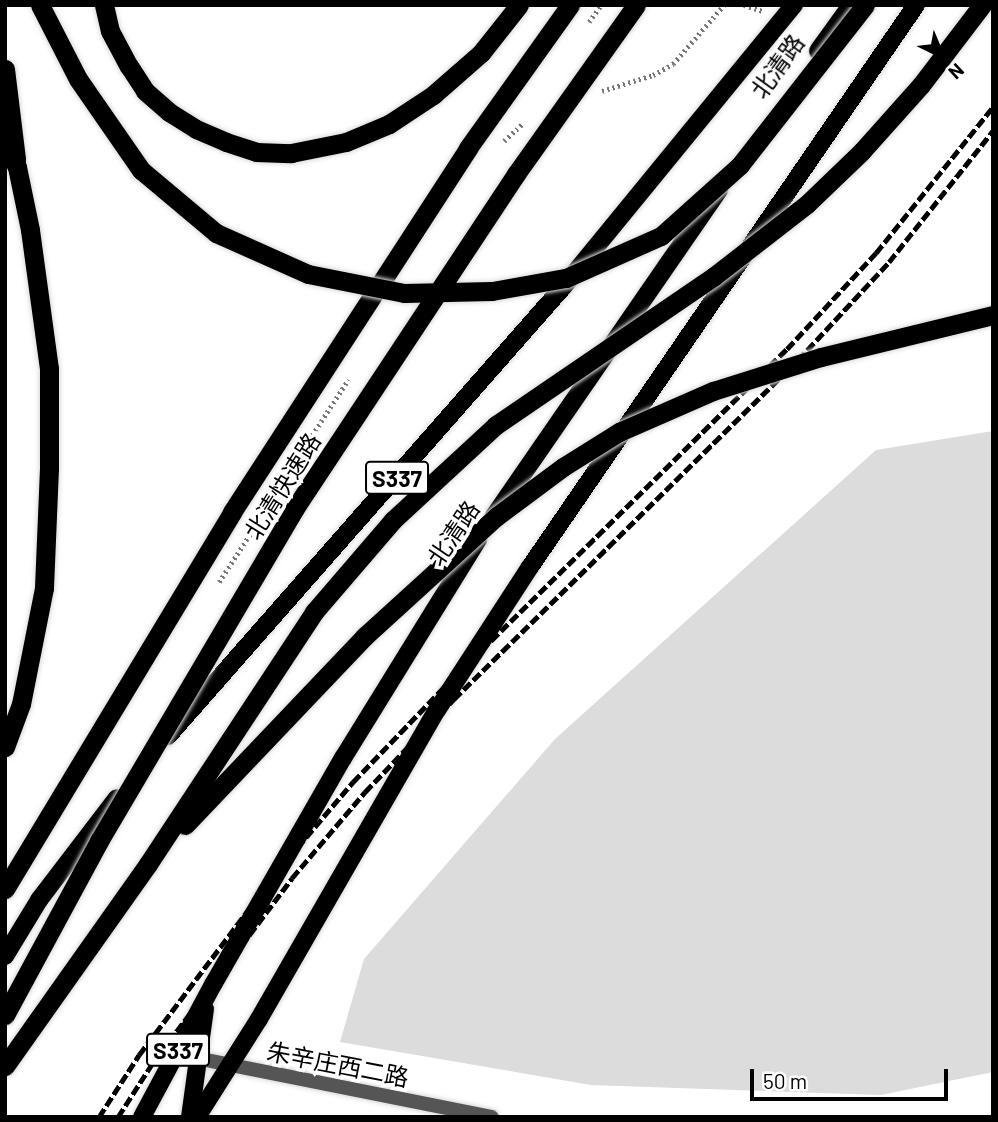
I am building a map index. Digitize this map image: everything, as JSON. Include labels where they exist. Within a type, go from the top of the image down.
[{"type":"highway","points":[[40,5],[78,79],[141,170],[216,233],[308,274],[404,293],[492,291],[566,278],[661,236],[740,165],[865,5]]},
{"type":"highway","points":[[104,5],[110,31],[129,66],[145,91],[169,112],[196,129],[226,142],[256,152],[291,153],[346,142],[400,117],[433,95],[481,52],[519,5]]},
{"type":"highway","name":"北清快速路","points":[[5,889],[232,512],[468,148],[570,5]]},
{"type":"highway","name":"北清快速路","points":[[5,1014],[99,841],[295,508],[501,196],[636,5]]},
{"type":"highway","points":[[5,1066],[148,864],[314,612],[393,520],[496,425],[713,277],[807,204],[862,151],[985,7]]},
{"type":"highway","points":[[5,69],[17,167],[30,230],[49,369],[50,468],[44,588],[21,704],[5,747]]},
{"type":"highway","points":[[5,146],[17,167]]},
{"type":"highway","points":[[148,864],[365,636],[497,516],[563,467],[619,432],[713,391],[821,357],[993,315]]},
{"type":"main road","name":"北清路","points":[[5,956],[39,900],[108,808],[195,703],[446,422],[794,5]]},
{"type":"main road","name":"北清路","points":[[142,1117],[214,983],[445,588],[559,417],[851,5]]},
{"type":"main road","points":[[197,1117],[230,1066],[437,710],[577,495],[916,5]]},
{"type":"main road","points":[[190,1117],[207,1003],[214,983]]},
{"type":"street","name":"朱辛庄西二路","points":[[176,1054],[492,1117]]},
{"type":"path","points":[[688,50],[724,5]]},
{"type":"shaded area","points":[[993,431],[993,1072],[881,1095],[591,1085],[340,1042],[364,959],[555,739],[876,450]]},
{"type":"railway","points":[[99,1117],[139,1055],[280,868],[353,782],[443,688],[787,349],[876,253],[993,107]]},
{"type":"railway","points":[[118,1117],[152,1064],[292,878],[365,792],[454,699],[798,360],[889,262],[993,131]]}]
